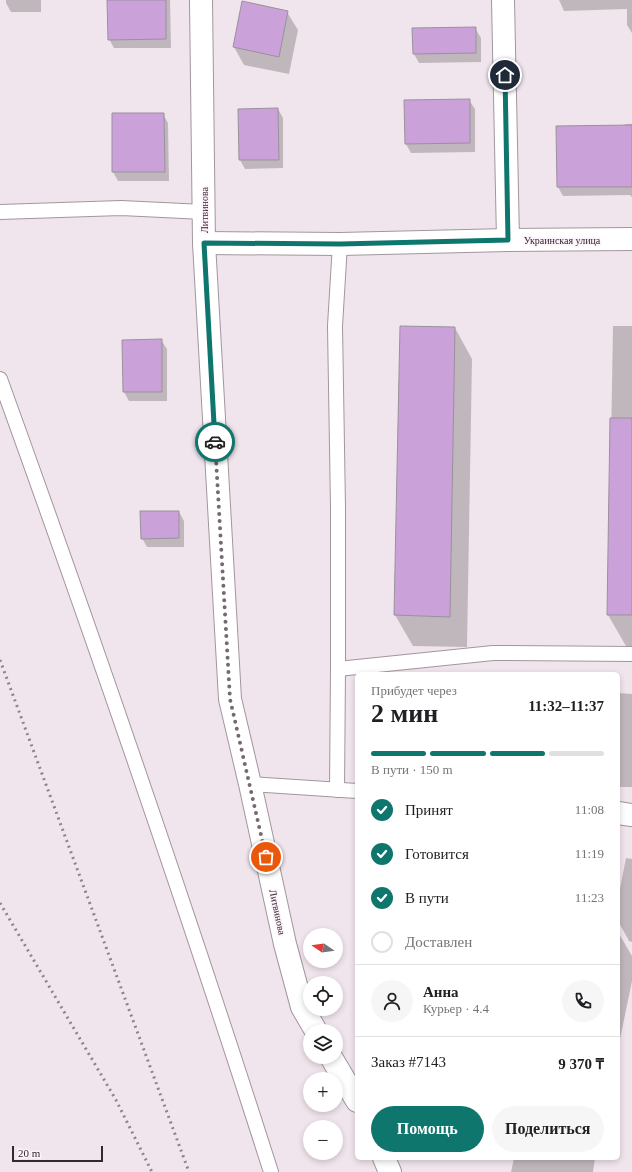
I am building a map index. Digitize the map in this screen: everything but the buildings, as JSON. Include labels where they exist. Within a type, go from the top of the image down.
[{"type":"street","name":"Литвинова","points":[[201,0],[204,243],[230,699],[290,965],[302,1007],[312,1024]]},
{"type":"street","points":[[503,0],[508,240]]},
{"type":"street","name":"Украинская улица","points":[[204,243],[340,244],[508,240],[632,240]]},
{"type":"street","points":[[620,813],[632,815]]},
{"type":"street","points":[[335,1064],[355,1098]]},
{"type":"street","points":[[385,1160],[390,1172]]},
{"type":"lane","points":[[0,212],[121,208],[204,212]]},
{"type":"lane","points":[[337,790],[338,508],[335,326],[340,244]]},
{"type":"lane","points":[[0,379],[61,549],[226,1029],[271,1172]]},
{"type":"lane","points":[[338,669],[494,654],[632,654]]},
{"type":"lane","points":[[250,784],[355,791]]},
{"type":"railway","points":[[0,660],[189,1172]]},
{"type":"railway","points":[[0,903],[116,1100],[152,1172]]},
{"type":"way so far","points":[[215,442],[230,699],[266,857]]},
{"type":"route","points":[[215,442],[204,243],[340,244],[508,240],[505,75]]}]
